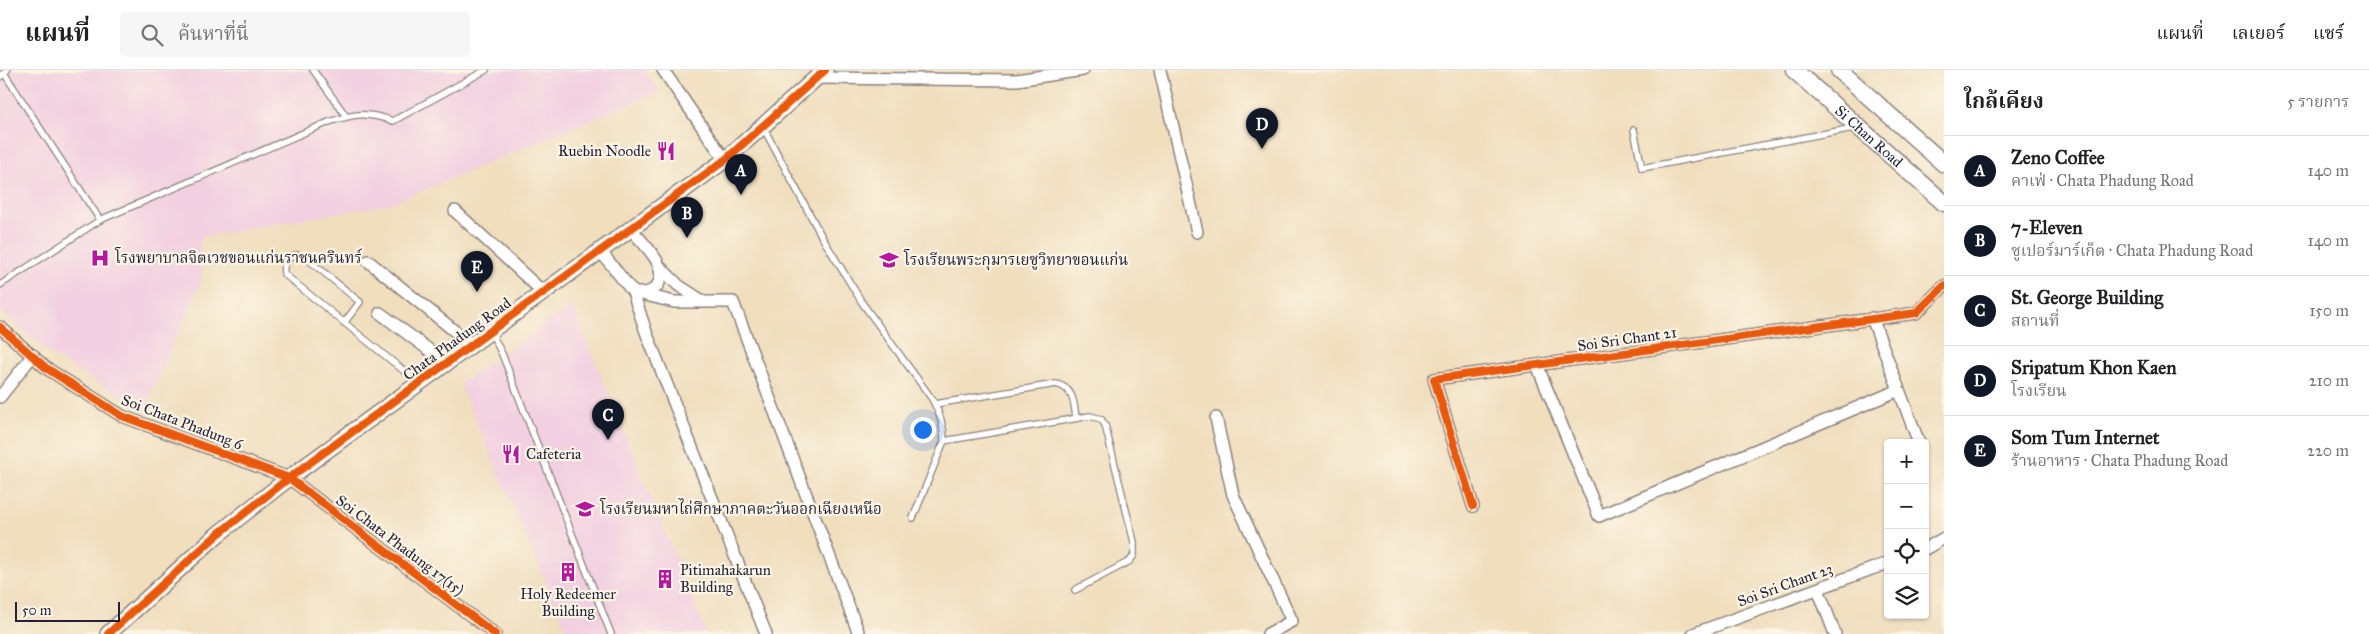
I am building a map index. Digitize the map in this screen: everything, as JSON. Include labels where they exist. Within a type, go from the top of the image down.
[{"type":"main road","name":"Si Chan Road","points":[[1794,70],[1944,203]]},
{"type":"main road","name":"Si Chan Road","points":[[1839,70],[1944,164]]},
{"type":"street","points":[[663,70],[725,160]]},
{"type":"street","points":[[822,74],[1017,80],[1083,70]]},
{"type":"street","points":[[1160,70],[1197,232]]},
{"type":"street","name":"Chata Phadung Road","points":[[108,634],[217,536],[289,478],[472,346],[543,292],[632,230],[725,160],[762,125],[822,74]]},
{"type":"street","points":[[454,211],[543,292]]},
{"type":"street","points":[[632,230],[660,267],[678,285],[702,301]]},
{"type":"street","points":[[601,252],[638,293],[646,332],[766,634]]},
{"type":"street","points":[[368,261],[472,346]]},
{"type":"street","points":[[638,293],[652,291],[659,284],[660,267]]},
{"type":"street","name":"Soi Sri Chant 21","points":[[1473,506],[1434,379],[1916,313],[1944,286]]},
{"type":"street","points":[[638,293],[674,302],[732,302],[859,634]]},
{"type":"street","points":[[380,313],[433,353],[443,367]]},
{"type":"street","points":[[1872,318],[1917,439]]},
{"type":"street","name":"Soi Chata Phadung 6","points":[[0,327],[46,368],[122,416],[289,478]]},
{"type":"street","points":[[0,397],[33,355]]},
{"type":"street","points":[[1537,365],[1599,516],[1899,390]]},
{"type":"street","points":[[1216,418],[1232,495],[1292,621],[1268,634]]},
{"type":"street","name":"Soi Chata Phadung 17(15)","points":[[289,478],[495,634]]},
{"type":"street","points":[[1929,547],[1944,538]]},
{"type":"street","name":"Soi Sri Chant 23","points":[[1693,634],[1712,631],[1884,564]]},
{"type":"street","points":[[1818,589],[1835,634]]},
{"type":"lane","points":[[313,70],[346,116]]},
{"type":"lane","points":[[0,285],[100,220],[346,116],[371,113],[393,121],[486,70]]},
{"type":"lane","points":[[4,74],[100,220]]},
{"type":"lane","points":[[762,125],[822,237],[863,304],[935,404],[944,429],[944,441],[913,518]]},
{"type":"lane","points":[[1634,130],[1642,168],[1858,127]]},
{"type":"lane","points":[[344,322],[360,302],[304,256],[300,255],[289,258],[284,266],[284,274],[419,384]]},
{"type":"lane","points":[[491,332],[502,354],[611,634]]},
{"type":"lane","points":[[935,404],[1056,384],[1069,390],[1073,397],[1076,418]]},
{"type":"lane","points":[[944,441],[1076,418],[1096,416],[1104,425],[1135,549],[1134,555],[1130,561],[1076,590]]},
{"type":"shaded area","name":"โรงพยาบาลจิตเวชขอนแก่นราชนครินทร์","points":[[0,70],[644,70],[660,91],[389,204],[200,237],[202,280],[144,409],[57,359],[0,311]]},
{"type":"shaded area","name":"โรงเรียนมหาไถ่ศึกษาภาคตะวันออกเฉียงเหนือ","points":[[572,305],[707,634],[568,634],[460,384]]},
{"type":"cycle path","points":[[108,634],[217,535],[289,478],[725,160],[825,70]]},
{"type":"cycle path","points":[[1473,506],[1434,379],[1916,313],[1944,286]]},
{"type":"cycle path","points":[[0,327],[46,368],[122,416],[289,478],[495,634]]},
{"type":"place","name":"Sripatum Khon Kaen","points":[[1262,149]]},
{"type":"place","name":"Ruebin Noodle","points":[[666,151]]},
{"type":"place","name":"Zeno Coffee","points":[[741,195]]},
{"type":"place","name":"7-Eleven","points":[[687,238]]},
{"type":"place","name":"โรงพยาบาลจิตเวชขอนแก่นราชนครินทร์","points":[[100,258]]},
{"type":"place","name":"โรงเรียนพระกุมารเยซูวิทยาขอนแก่น","points":[[889,260]]},
{"type":"place","name":"Som Tum Internet","points":[[477,292]]},
{"type":"place","name":"St. George Building","points":[[608,440]]},
{"type":"place","name":"Cafeteria","points":[[511,454]]},
{"type":"place","name":"โรงเรียนมหาไถ่ศึกษาภาคตะวันออกเฉียงเหนือ","points":[[585,509]]},
{"type":"place","name":"Holy Redeemer Building","points":[[568,572]]},
{"type":"place","name":"Pitimahakarun Building","points":[[665,579]]}]
